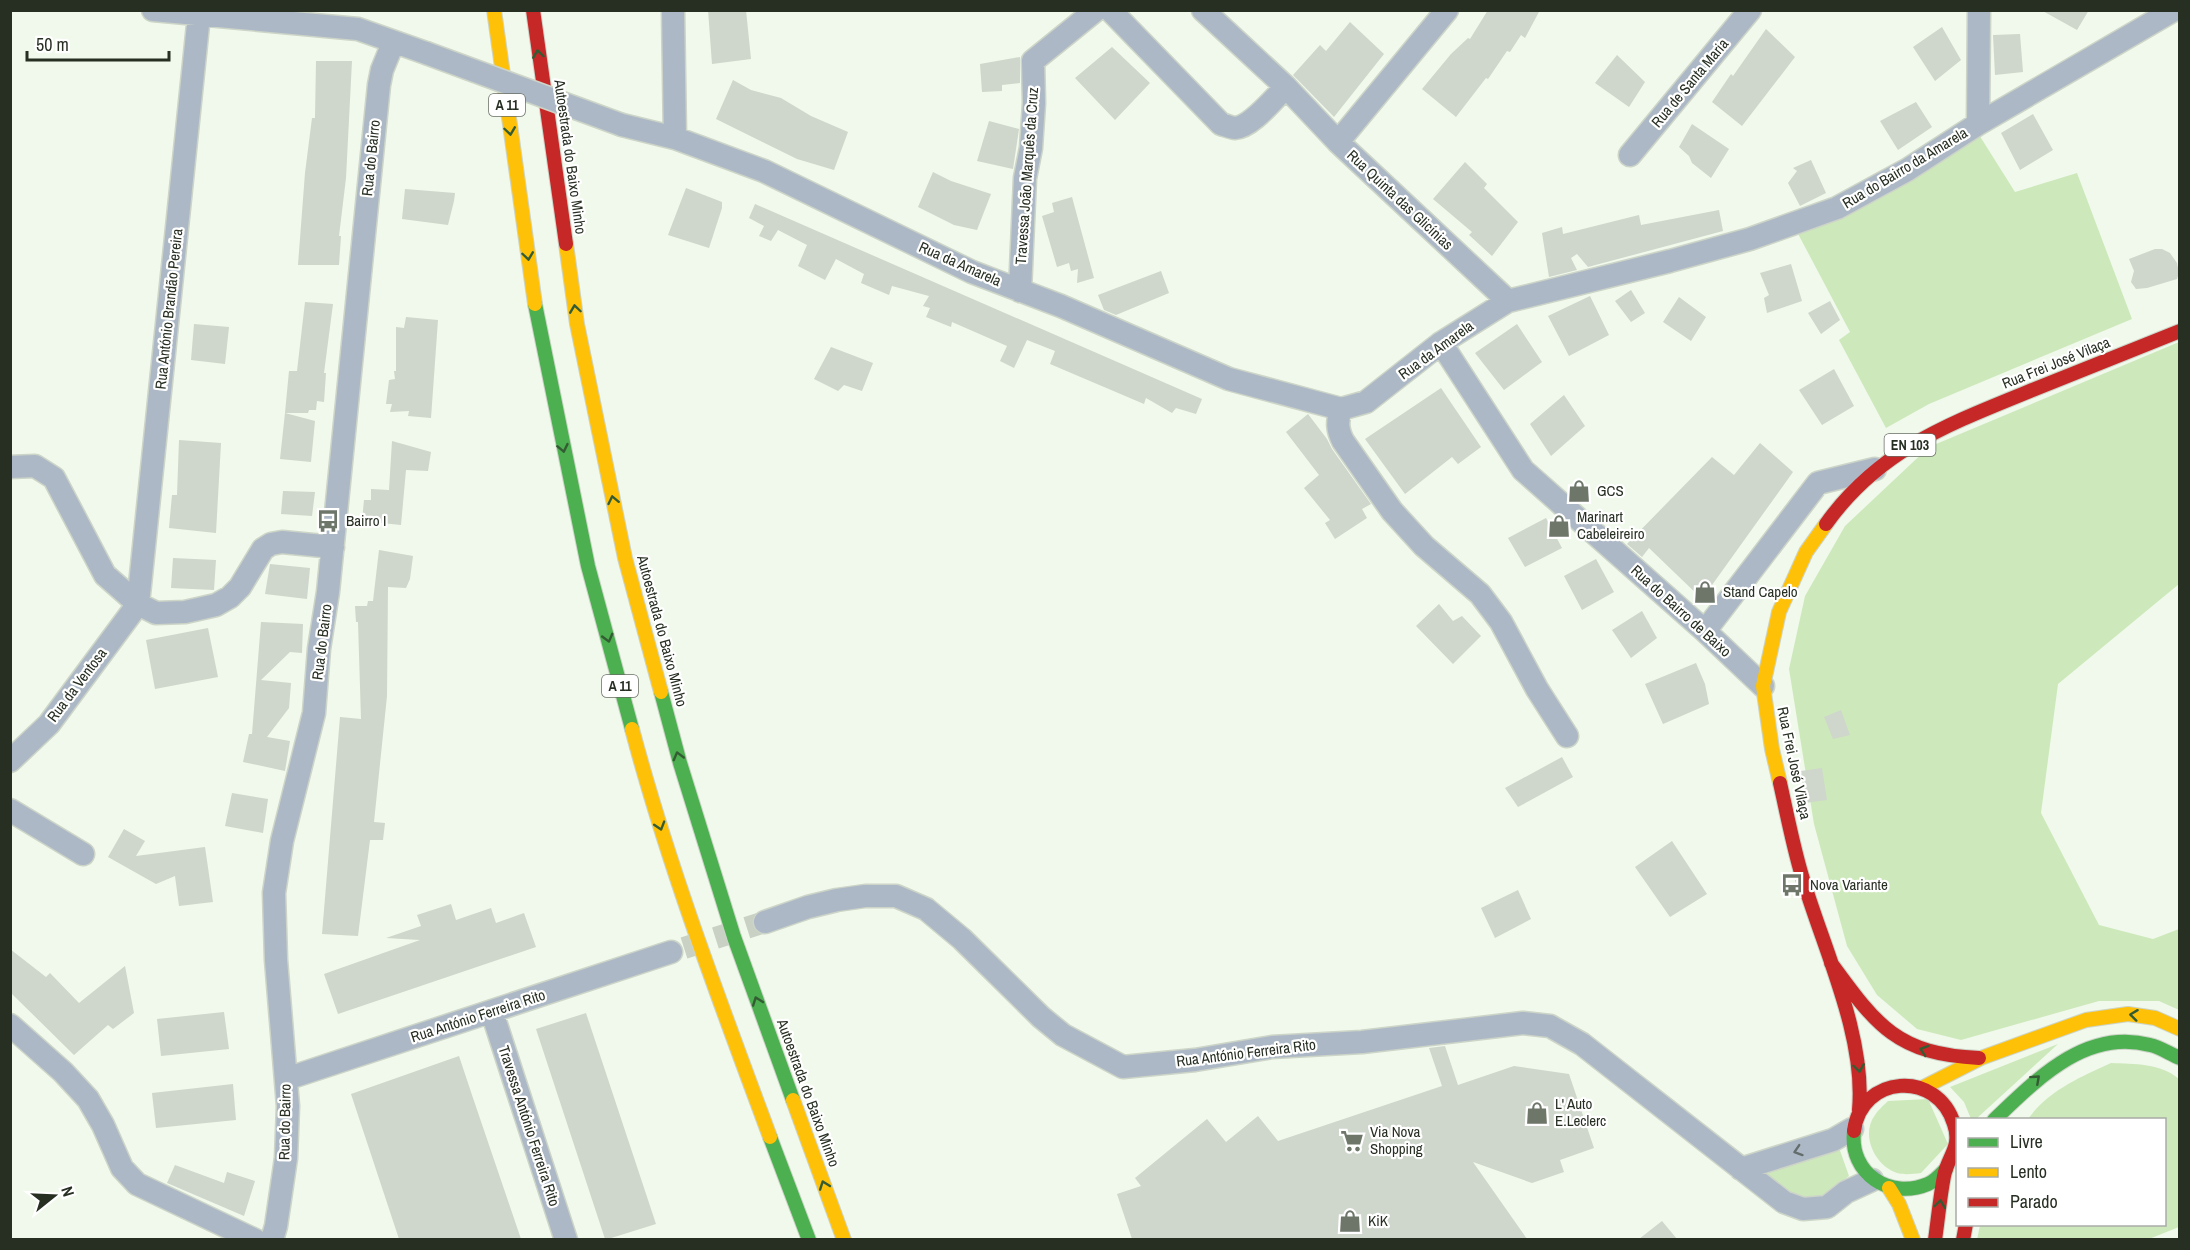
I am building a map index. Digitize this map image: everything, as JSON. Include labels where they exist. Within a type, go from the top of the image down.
[{"type":"main road","name":"A 11","points":[[494,10],[538,328],[588,566],[644,775],[698,945],[805,1239]]},
{"type":"main road","name":"Autoestrada do Baixo Minho","points":[[532,10],[577,324],[625,558],[680,763],[734,937],[844,1239]]},
{"type":"main road","name":"Rua Frei José Vilaça","points":[[1913,1239],[1899,1204],[1859,1166],[1852,1148],[1861,1090],[1851,1026],[1802,875],[1772,749],[1763,686],[1779,612],[1806,552],[1840,504],[1876,468],[1921,438],[1966,417],[2180,331]]},
{"type":"main road","points":[[1831,963],[1871,1016],[1901,1041],[1941,1056],[1981,1058]]},
{"type":"main road","points":[[1855,1120],[1872,1096],[1890,1087],[1916,1087],[1981,1058],[2086,1020],[2128,1014],[2155,1018],[2180,1029]]},
{"type":"main road","name":"Rua Frei José Vilaça","points":[[1851,1026],[1873,1053]]},
{"type":"main road","points":[[1995,1118],[2061,1059],[2094,1045],[2112,1041],[2152,1044],[2180,1058]]},
{"type":"main road","points":[[1896,1074],[1916,1087],[1935,1095],[1946,1106],[1954,1120],[1956,1150],[1946,1169],[1935,1239]]},
{"type":"main road","points":[[2008,1118],[2019,1095]]},
{"type":"main road","points":[[777,1158],[809,1239]]},
{"type":"main road","points":[[1880,1184],[1910,1190],[1930,1183],[1946,1169]]},
{"type":"street","name":"Rua da Amarela","points":[[153,10],[358,29],[621,125],[675,138],[764,171],[972,272],[1229,379],[1341,409],[1366,402],[1441,343],[1508,301]]},
{"type":"street","points":[[673,10],[675,138]]},
{"type":"street","name":"Travessa João Marquês da Cruz","points":[[1020,291],[1025,178],[1031,148],[1034,103],[1033,62],[1096,10]]},
{"type":"street","points":[[1110,10],[1221,124],[1235,128],[1243,125],[1253,119],[1286,87]]},
{"type":"street","points":[[1203,10],[1286,87],[1338,142]]},
{"type":"street","name":"Rua Quinta das Glicínias","points":[[1447,10],[1338,142],[1508,301]]},
{"type":"street","name":"Rua de Santa Maria","points":[[1630,154],[1750,10]]},
{"type":"street","points":[[1978,124],[1979,10]]},
{"type":"street","name":"Rua do Bairro da Amarela","points":[[1508,301],[1739,242],[1837,208],[1908,170],[1978,124],[2174,10]]},
{"type":"street","name":"Rua António Brandão Pereira","points":[[138,604],[199,15]]},
{"type":"street","name":"Rua do Bairro","points":[[272,1239],[286,1158],[288,1106],[276,960],[274,893],[282,841],[314,712],[333,547],[379,85],[382,70],[393,43]]},
{"type":"street","name":"Rua do Bairro de Baixo","points":[[1441,343],[1523,470],[1705,631],[1763,686]]},
{"type":"street","points":[[1341,409],[1337,422],[1343,441],[1392,511],[1424,546],[1480,594],[1501,622],[1536,688],[1567,736]]},
{"type":"street","points":[[10,467],[35,466],[54,478],[105,575],[138,604],[156,613],[185,612],[216,605],[230,597],[240,587],[263,549],[271,544],[282,542],[333,547]]},
{"type":"street","points":[[1705,631],[1818,483],[1876,468]]},
{"type":"street","name":"Rua da Ventosa","points":[[10,761],[49,724],[138,604]]},
{"type":"street","points":[[10,810],[83,854]]},
{"type":"street","name":"Rua António Ferreira Rito","points":[[765,922],[837,900],[865,896],[896,896],[926,909],[953,931],[1041,1017],[1063,1035],[1123,1067],[1195,1060],[1272,1047],[1362,1042],[1522,1023],[1550,1026],[1582,1044],[1785,1202],[1803,1209],[1827,1207],[1846,1192],[1880,1184]]},
{"type":"street","name":"Rua António Ferreira Rito","points":[[286,1079],[671,952]]},
{"type":"street","name":"Travessa António Ferreira Rito","points":[[492,1012],[566,1239]]},
{"type":"street","points":[[10,1025],[63,1072],[88,1100],[103,1125],[122,1168],[137,1184],[255,1239]]},
{"type":"street","points":[[1741,1169],[1833,1140],[1855,1120]]},
{"type":"green space","points":[[1976,130],[2015,192],[2077,173],[2132,319],[1929,404],[1886,428],[1839,340],[1850,332],[1796,230]]},
{"type":"green space","points":[[2179,342],[2179,584],[2058,684],[2041,813],[2099,925],[2153,939],[2179,929],[2179,1010],[2159,1001],[2099,1001],[1961,1040],[1917,1029],[1877,995],[1847,946],[1814,824],[1789,669],[1805,596],[1845,526],[1929,447]]},
{"type":"green space","points":[[2058,1044],[1977,1118],[1971,1118],[1964,1102],[1950,1087]]},
{"type":"green space","points":[[2111,1063],[2156,1067],[2179,1079],[2179,1227],[2149,1239],[1977,1240],[1980,1226],[2166,1226],[2166,1118],[2029,1118],[2045,1100],[2076,1079]]},
{"type":"green space","points":[[1928,1099],[1948,1144],[1921,1173],[1897,1173],[1882,1164],[1876,1157],[1870,1140],[1871,1123],[1879,1109],[1888,1101]]},
{"type":"green space","points":[[1838,1145],[1849,1176],[1822,1197],[1802,1199],[1757,1175]]},
{"type":"building","points":[[708,10],[746,10],[751,59],[712,64]]},
{"type":"building","points":[[1488,10],[1540,10],[1525,38],[1521,35],[1510,52],[1507,51],[1488,79],[1486,78],[1456,117],[1422,89],[1451,54],[1468,38],[1470,39]]},
{"type":"building","points":[[2041,10],[2089,10],[2077,30]]},
{"type":"building","points":[[1350,22],[1384,54],[1334,117],[1293,75],[1320,45],[1326,51]]},
{"type":"building","points":[[1942,27],[1961,60],[1935,81],[1913,47]]},
{"type":"building","points":[[1766,29],[1795,57],[1742,126],[1712,102]]},
{"type":"building","points":[[2020,34],[2023,72],[1995,75],[1993,35]]},
{"type":"building","points":[[1112,47],[1150,83],[1115,120],[1075,78]]},
{"type":"building","points":[[1617,55],[1645,82],[1629,107],[1595,83]]},
{"type":"building","points":[[1020,57],[1020,83],[1002,85],[1002,91],[982,92],[980,64]]},
{"type":"building","points":[[316,61],[352,61],[346,178],[339,236],[341,236],[339,265],[298,265],[305,173],[312,118],[315,118]]},
{"type":"building","points":[[733,80],[751,90],[781,98],[811,116],[848,132],[834,170],[797,159],[716,119]]},
{"type":"building","points":[[1916,102],[1932,127],[1898,150],[1880,121]]},
{"type":"building","points":[[2033,114],[2053,150],[2020,170],[2001,133]]},
{"type":"building","points":[[989,121],[1019,129],[1013,169],[977,161]]},
{"type":"building","points":[[1692,124],[1729,149],[1711,178],[1692,163],[1689,156],[1679,147]]},
{"type":"building","points":[[1811,160],[1826,193],[1800,206],[1788,183],[1797,171],[1793,168]]},
{"type":"building","points":[[1465,162],[1487,184],[1484,188],[1518,222],[1492,256],[1469,235],[1472,232],[1433,199]]},
{"type":"building","points":[[933,172],[951,181],[991,194],[977,230],[954,225],[918,207]]},
{"type":"building","points":[[686,188],[722,202],[709,248],[668,235]]},
{"type":"building","points":[[405,189],[455,193],[448,225],[402,219]]},
{"type":"building","points":[[1072,197],[1094,278],[1077,283],[1078,269],[1071,271],[1069,263],[1057,267],[1042,216],[1054,212],[1052,203]]},
{"type":"building","points":[[755,204],[1202,399],[1196,414],[1176,408],[1172,413],[1146,398],[1144,404],[1050,364],[1055,351],[1027,340],[1014,368],[1000,361],[1007,346],[952,322],[951,327],[926,317],[930,308],[923,306],[929,296],[892,286],[889,295],[861,283],[864,274],[836,259],[825,280],[798,266],[807,245],[778,230],[771,241],[759,236],[764,226],[749,218]]},
{"type":"building","points":[[1719,210],[1723,231],[1588,267],[1577,254],[1571,258],[1577,270],[1549,277],[1542,233],[1562,227],[1563,234],[1639,215],[1641,225]]},
{"type":"building","points":[[2155,249],[2162,249],[2170,253],[2177,263],[2179,273],[2177,279],[2136,289],[2131,282],[2134,271],[2129,259]]},
{"type":"building","points":[[1791,264],[1802,301],[1767,313],[1764,298],[1769,295],[1760,273]]},
{"type":"building","points":[[1161,271],[1169,293],[1116,315],[1104,310],[1098,295]]},
{"type":"building","points":[[1631,290],[1645,313],[1631,322],[1615,301]]},
{"type":"building","points":[[1590,296],[1609,335],[1569,356],[1548,316]]},
{"type":"building","points":[[1679,297],[1706,317],[1691,341],[1663,322]]},
{"type":"building","points":[[1830,301],[1840,320],[1821,334],[1808,313]]},
{"type":"building","points":[[305,302],[333,304],[324,373],[326,373],[324,402],[317,401],[316,410],[309,410],[308,413],[285,413],[289,371],[297,371]]},
{"type":"building","points":[[406,317],[438,320],[431,418],[408,416],[409,411],[390,412],[392,404],[386,404],[389,380],[395,379],[396,327],[404,328]]},
{"type":"building","points":[[194,324],[229,327],[225,364],[191,360]]},
{"type":"building","points":[[1517,324],[1542,362],[1504,390],[1475,353]]},
{"type":"building","points":[[831,347],[873,363],[862,391],[844,385],[838,391],[814,379]]},
{"type":"building","points":[[1834,369],[1854,406],[1822,425],[1799,390]]},
{"type":"building","points":[[1441,388],[1481,447],[1458,464],[1452,457],[1405,494],[1365,439]]},
{"type":"building","points":[[1564,395],[1585,426],[1551,456],[1530,424]]},
{"type":"building","points":[[285,413],[315,421],[311,462],[280,459]]},
{"type":"building","points":[[1308,414],[1371,504],[1362,509],[1367,518],[1335,539],[1325,523],[1330,520],[1304,488],[1319,475],[1286,432]]},
{"type":"building","points":[[179,440],[221,443],[216,533],[169,528],[172,495],[177,495]]},
{"type":"building","points":[[392,441],[431,452],[428,471],[406,470],[401,525],[362,521],[364,500],[371,500],[371,489],[389,490]]},
{"type":"building","points":[[1760,443],[1793,472],[1702,599],[1649,548],[1642,557],[1627,544],[1712,457],[1734,475]]},
{"type":"building","points":[[283,491],[315,492],[312,516],[281,514]]},
{"type":"building","points":[[1546,518],[1562,548],[1525,567],[1508,538]]},
{"type":"building","points":[[379,550],[413,556],[410,579],[406,588],[388,587],[387,696],[374,822],[385,823],[383,840],[370,840],[358,936],[322,934],[340,717],[361,719],[358,622],[356,622],[355,606],[367,606],[368,601],[373,601]]},
{"type":"building","points":[[173,558],[216,560],[214,590],[171,588]]},
{"type":"building","points":[[1596,559],[1614,592],[1582,610],[1564,576]]},
{"type":"building","points":[[270,564],[310,568],[307,599],[265,594]]},
{"type":"building","points":[[1439,604],[1453,621],[1462,616],[1481,636],[1453,664],[1416,626]]},
{"type":"building","points":[[1642,611],[1657,638],[1631,658],[1612,630]]},
{"type":"building","points":[[261,622],[303,624],[302,653],[290,652],[261,680],[291,683],[289,708],[267,737],[290,741],[285,771],[243,762],[249,734],[252,734]]},
{"type":"building","points":[[208,628],[218,677],[155,689],[146,640]]},
{"type":"building","points":[[1696,663],[1705,684],[1709,704],[1663,724],[1645,684]]},
{"type":"building","points":[[1841,710],[1850,735],[1833,739],[1824,717]]},
{"type":"building","points":[[1562,757],[1573,777],[1518,807],[1505,788]]},
{"type":"building","points":[[1822,768],[1827,800],[1805,803],[1801,771]]},
{"type":"building","points":[[232,793],[268,799],[263,833],[225,826]]},
{"type":"building","points":[[124,829],[145,841],[136,856],[205,847],[213,902],[179,906],[175,876],[156,884],[108,857]]},
{"type":"building","points":[[1672,841],[1707,894],[1670,917],[1635,867]]},
{"type":"building","points":[[1518,890],[1531,919],[1495,938],[1481,908]]},
{"type":"building","points":[[451,904],[456,920],[491,908],[496,923],[524,913],[536,947],[338,1014],[324,974],[420,940],[386,938],[421,926],[417,915]]},
{"type":"building","points":[[10,949],[46,977],[50,973],[79,1003],[125,966],[134,1013],[113,1029],[108,1025],[74,1055],[10,992]]},
{"type":"building","points":[[224,1012],[229,1049],[161,1056],[157,1019]]},
{"type":"building","points":[[586,1013],[656,1224],[608,1239],[605,1239],[536,1029]]},
{"type":"building","name":"Via Nova Shopping","points":[[1445,1046],[1458,1085],[1514,1066],[1569,1074],[1594,1148],[1560,1160],[1564,1172],[1532,1183],[1473,1162],[1527,1239],[1132,1239],[1117,1194],[1141,1186],[1135,1178],[1207,1119],[1226,1142],[1258,1116],[1278,1141],[1442,1086],[1429,1048]]},
{"type":"building","points":[[459,1056],[521,1239],[399,1239],[351,1094]]},
{"type":"building","points":[[233,1084],[236,1120],[156,1128],[152,1093]]},
{"type":"building","points":[[175,1165],[224,1183],[227,1172],[255,1181],[244,1216],[167,1183]]},
{"type":"building","points":[[1662,1221],[1677,1239],[1639,1239]]},
{"type":"tunnel","points":[[684,948],[765,922]]},
{"type":"traffic: fast","points":[[535,304],[588,566],[632,729]]},
{"type":"traffic: fast","points":[[661,692],[680,763],[734,937],[793,1100]]},
{"type":"traffic: fast","points":[[1996,1118],[2045,1074],[2084,1050],[2105,1044],[2127,1042],[2154,1046],[2180,1058]]},
{"type":"traffic: fast","points":[[1854,1131],[1854,1146],[1858,1160],[1875,1180],[1887,1186],[1900,1189],[1928,1184],[1946,1169]]},
{"type":"traffic: fast","points":[[770,1137],[809,1240]]},
{"type":"traffic: slow","points":[[494,10],[535,304]]},
{"type":"traffic: slow","points":[[566,244],[577,324],[625,558],[661,692]]},
{"type":"traffic: slow","points":[[1780,783],[1772,749],[1763,686],[1779,612],[1806,552],[1826,524]]},
{"type":"traffic: slow","points":[[632,729],[679,884],[770,1137]]},
{"type":"traffic: slow","points":[[1922,1088],[1981,1058],[2086,1020],[2128,1014],[2155,1018],[2180,1029]]},
{"type":"traffic: slow","points":[[793,1100],[844,1240]]},
{"type":"traffic: slow","points":[[1889,1188],[1899,1204],[1913,1240]]},
{"type":"traffic: jam","points":[[533,10],[566,244]]},
{"type":"traffic: jam","points":[[1826,524],[1847,498],[1870,476],[1894,457],[1920,441],[1975,414],[2180,331]]},
{"type":"traffic: jam","points":[[1780,783],[1802,876],[1850,1022],[1859,1081],[1859,1110]]},
{"type":"traffic: jam","points":[[1831,963],[1862,1004],[1892,1033],[1908,1043],[1928,1050],[1979,1058]]},
{"type":"traffic: jam","points":[[1854,1131],[1860,1112],[1870,1099],[1884,1090],[1900,1086],[1917,1087],[1932,1094],[1945,1106],[1954,1124],[1956,1139],[1944,1176],[1935,1240]]},
{"type":"traffic: jam","points":[[1963,1240],[1966,1226]]},
{"type":"place","name":"GCS","points":[[1579,491]]},
{"type":"place","name":"Bairro I","points":[[328,521]]},
{"type":"place","name":"Marinart Cabeleireiro","points":[[1559,526]]},
{"type":"place","name":"Stand Capelo","points":[[1705,592]]},
{"type":"place","name":"Nova Variante","points":[[1792,885]]},
{"type":"place","name":"L' Auto E.Leclerc","points":[[1537,1113]]},
{"type":"place","name":"Via Nova Shopping","points":[[1352,1141]]},
{"type":"place","name":"KiK","points":[[1350,1221]]}]
